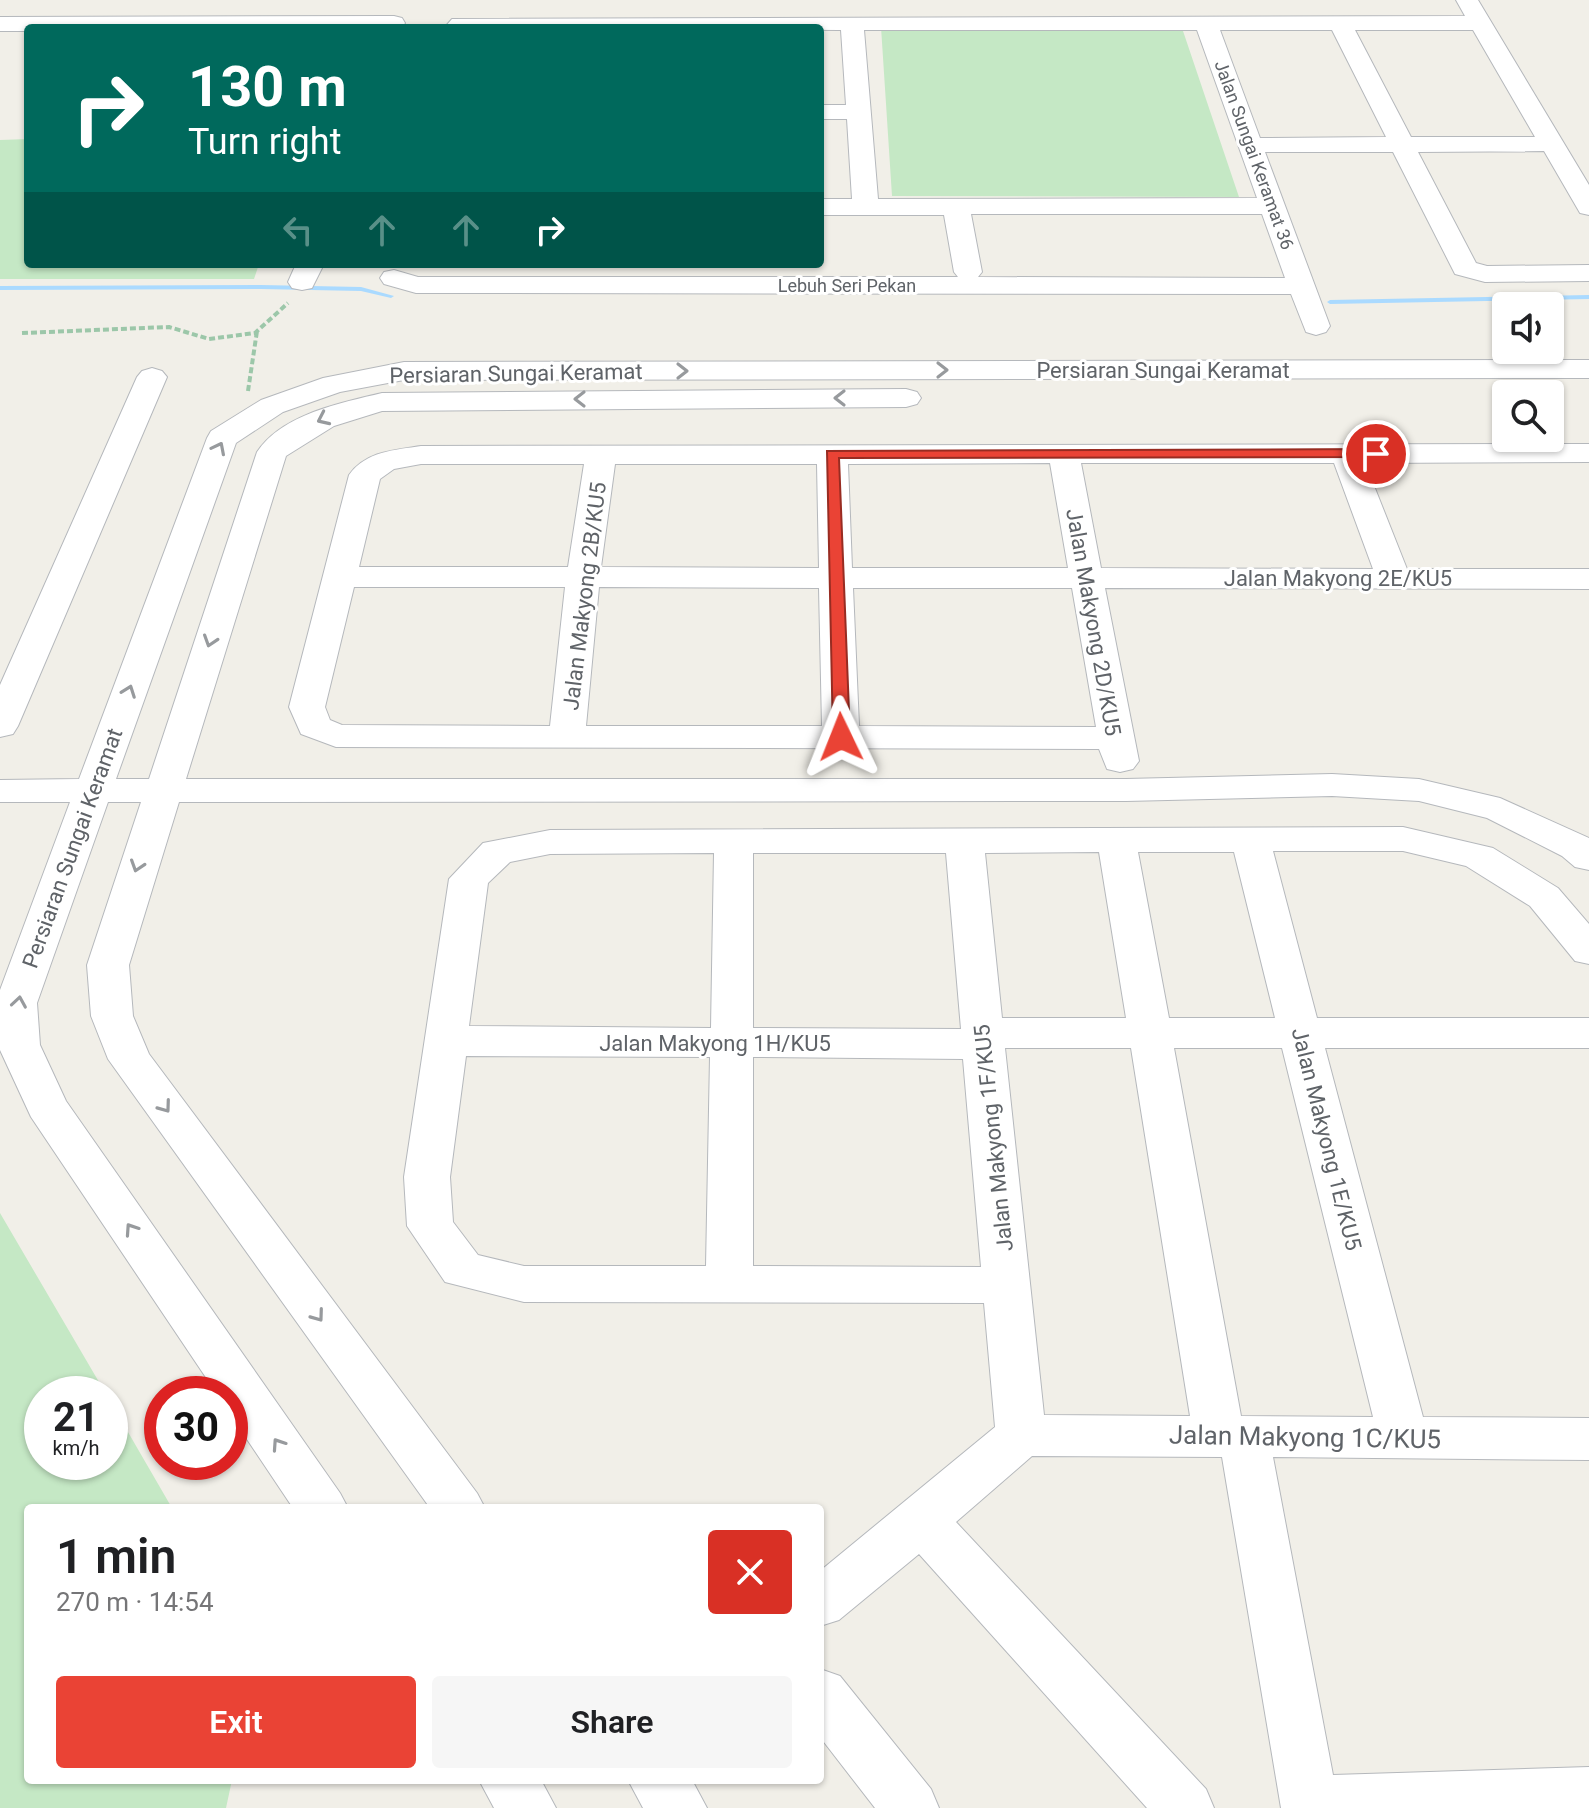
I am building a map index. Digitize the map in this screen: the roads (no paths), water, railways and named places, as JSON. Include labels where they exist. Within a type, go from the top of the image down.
[{"type":"street","points":[[393,24],[402,0]]},
{"type":"street","points":[[678,23],[679,0]]},
{"type":"street","points":[[948,0],[951,23]]},
{"type":"street","points":[[1078,0],[1084,23]]},
{"type":"street","points":[[1274,0],[1283,23]]},
{"type":"street","points":[[1467,0],[1589,207]]},
{"type":"street","points":[[0,24],[104,10],[325,10],[388,24]]},
{"type":"street","points":[[104,10],[156,24]]},
{"type":"street","points":[[183,24],[325,10]]},
{"type":"street","points":[[852,23],[866,207]]},
{"type":"street","name":"Jalan Sungai Keramat 36","points":[[1206,23],[1316,326]]},
{"type":"street","points":[[1340,23],[1465,268],[1518,288],[1589,273]]},
{"type":"street","points":[[809,24],[1481,23]]},
{"type":"street","points":[[649,24],[693,24]]},
{"type":"street","points":[[824,112],[861,112]]},
{"type":"street","points":[[1250,145],[1553,144]]},
{"type":"street","points":[[956,206],[968,272]]},
{"type":"street","points":[[824,207],[1273,206]]},
{"type":"street","points":[[391,271],[676,269],[1299,279]]},
{"type":"street","name":"Lebuh Seri Pekan","points":[[391,271],[416,285],[1299,279]]},
{"type":"street","name":"Persiaran Sungai Keramat","points":[[319,1504],[47,1106],[19,1045],[16,1003],[222,438],[272,406],[333,384],[404,371],[1589,369]]},
{"type":"street","points":[[0,726],[152,377]]},
{"type":"street","name":"Persiaran Sungai Keramat","points":[[456,1504],[130,1059],[112,1016],[108,965],[272,452],[295,432],[338,412],[382,402],[425,400],[1492,396]]},
{"type":"street","points":[[1564,396],[1589,396]]},
{"type":"street","points":[[1115,738],[336,736],[314,726],[307,707],[365,475],[385,461],[421,455],[1589,453]]},
{"type":"street","points":[[832,454],[841,737]]},
{"type":"street","name":"Jalan Makyong 2D/KU5","points":[[1064,454],[1126,790]]},
{"type":"street","points":[[1346,454],[1394,579]]},
{"type":"street","name":"Jalan Makyong 2B/KU5","points":[[567,737],[583,577],[601,455]]},
{"type":"street","name":"Jalan Makyong 2E/KU5","points":[[339,577],[1589,579]]},
{"type":"street","points":[[0,791],[1126,790],[1332,785],[1419,790],[1500,810],[1576,847],[1589,858]]},
{"type":"street","points":[[1007,1285],[524,1284],[462,1269],[430,1226],[427,1177],[469,879],[497,852],[550,842],[1403,839],[1479,857],[1544,897],[1589,951]]},
{"type":"street","name":"Jalan Makyong 1E/KU5","points":[[1251,840],[1403,1438]]},
{"type":"street","name":"Jalan Makyong 1F/KU5","points":[[964,841],[1021,1435]]},
{"type":"street","points":[[1117,841],[1152,1034],[1309,1806],[1393,1798],[1589,1794]]},
{"type":"street","points":[[729,1285],[734,842]]},
{"type":"street","name":"Jalan Makyong 1H/KU5","points":[[446,1041],[731,1043],[1152,1034],[1589,1033]]},
{"type":"street","points":[[824,1600],[922,1521],[1021,1435]]},
{"type":"street","name":"Jalan Makyong 1C/KU5","points":[[1021,1435],[1589,1439]]},
{"type":"street","points":[[922,1521],[1185,1808]]},
{"type":"street","points":[[824,1699],[910,1808]]},
{"type":"street","points":[[511,1784],[527,1808]]},
{"type":"street","points":[[660,1784],[678,1808]]},
{"type":"waterway","points":[[0,288],[361,289],[391,296]]},
{"type":"waterway","points":[[1330,302],[1589,297]]}]
